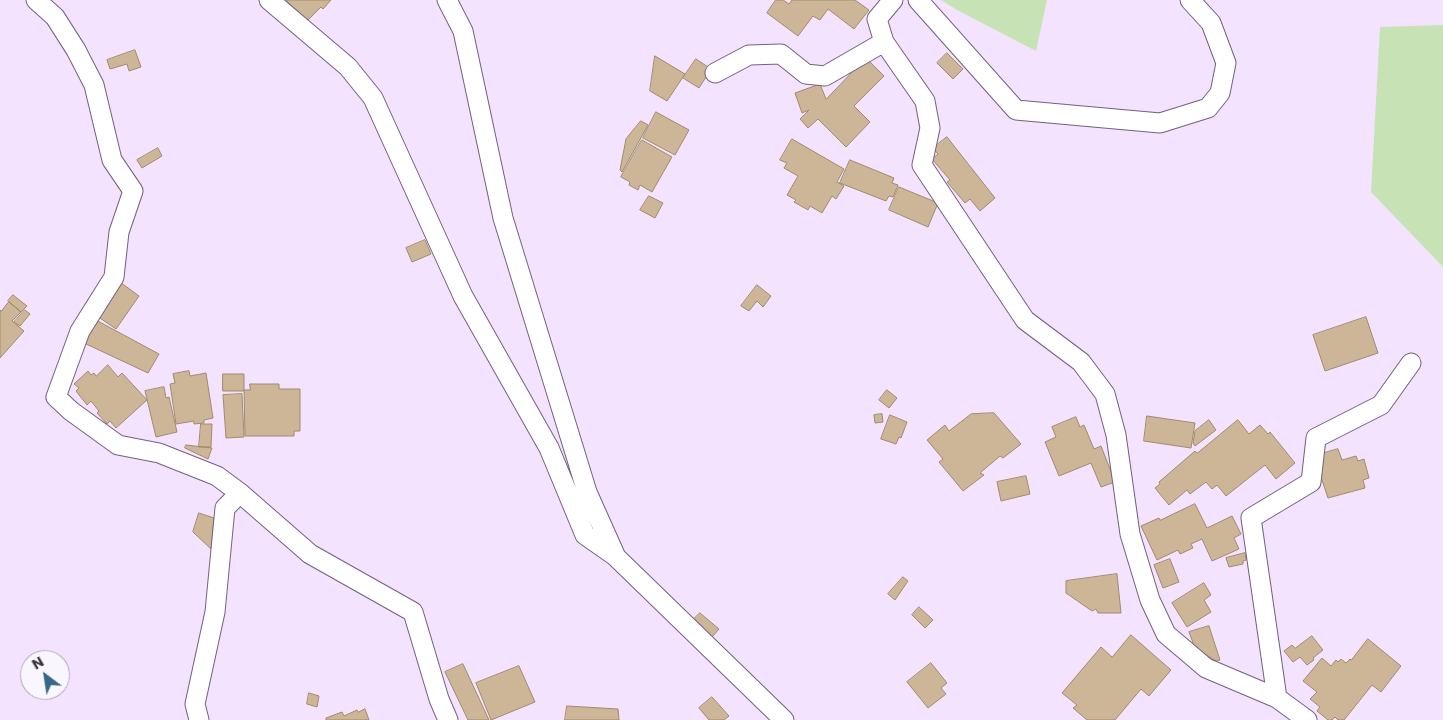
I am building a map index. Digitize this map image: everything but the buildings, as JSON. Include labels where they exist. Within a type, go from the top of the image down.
[{"type":"street","points":[[36,0],[55,17],[76,50],[94,85],[112,160],[133,191],[119,232],[114,277],[80,332],[56,397],[71,411],[118,446],[159,453],[217,476],[310,554],[413,612],[439,699],[448,720]]},
{"type":"street","points":[[269,0],[348,67],[373,98],[463,296],[549,448],[586,535],[616,557],[784,720]]},
{"type":"street","points":[[447,0],[463,31],[503,218],[587,492],[616,557]]},
{"type":"street","points":[[893,0],[877,19],[884,42],[925,101],[930,128],[922,165],[1025,320],[1081,362],[1105,394],[1116,435],[1130,534],[1150,600],[1166,634],[1206,668],[1276,698],[1306,720]]},
{"type":"street","points":[[918,0],[1016,110],[1160,123],[1208,108],[1220,93],[1226,63],[1211,23],[1190,0]]},
{"type":"street","points":[[715,73],[749,55],[781,54],[806,74],[826,76],[884,42]]},
{"type":"street","points":[[1276,698],[1251,518],[1311,482],[1316,438],[1381,405],[1411,363]]},
{"type":"street","points":[[199,720],[195,704],[215,612],[225,508],[240,494]]},
{"type":"green space","points":[[941,0],[1047,0],[1036,51],[957,10]]},
{"type":"green space","points":[[1443,25],[1443,267],[1371,192],[1380,27]]}]
